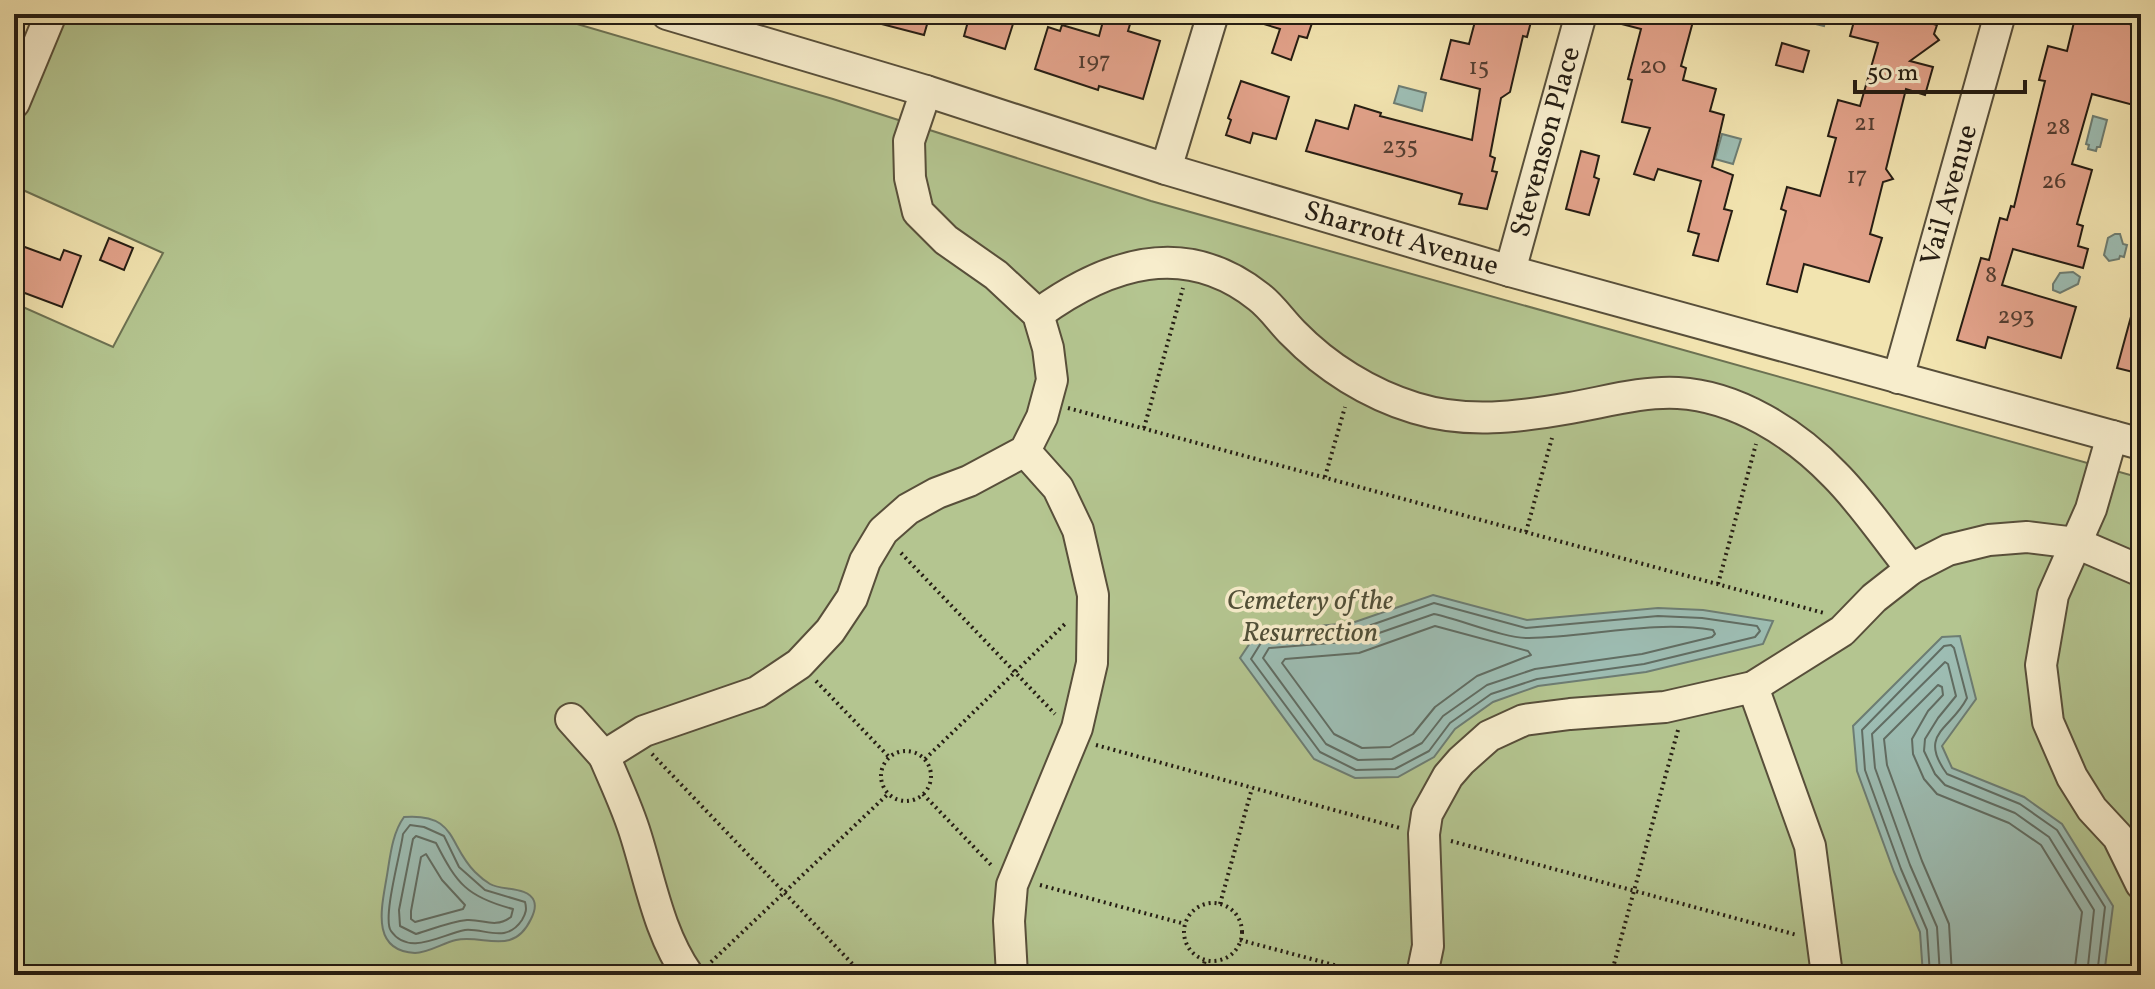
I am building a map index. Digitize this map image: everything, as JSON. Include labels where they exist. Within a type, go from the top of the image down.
[{"type":"street","points":[[14,103],[51,14]]},
{"type":"street","name":"Sharrott Avenue","points":[[667,14],[753,26],[926,91],[1166,169],[1510,271],[2141,444]]},
{"type":"street","points":[[1166,169],[1213,14]]},
{"type":"street","name":"Stevenson Place","points":[[1510,271],[1581,14]]},
{"type":"street","name":"Vail Avenue","points":[[1898,378],[2000,14]]},
{"type":"street","points":[[604,756],[644,731],[757,692],[799,664],[830,631],[852,598],[865,561],[883,531],[908,509],[1025,451],[1042,417],[1052,380],[1048,348],[1038,314],[996,275],[946,240],[918,212],[910,178],[909,141],[926,91]]},
{"type":"street","points":[[1038,314],[1066,293],[1102,275],[1130,267],[1170,262],[1208,270],[1238,283],[1261,298],[1302,342],[1346,376],[1380,395],[1416,409],[1464,418],[1507,419],[1634,396],[1675,392],[1711,396],[1759,416],[1797,441],[1835,474],[1911,569]]},
{"type":"street","points":[[2112,436],[2091,509],[2053,595],[2041,665],[2048,722],[2072,777],[2092,809],[2118,837],[2141,884]]},
{"type":"street","points":[[1012,975],[1009,921],[1012,885],[1076,733],[1092,663],[1093,595],[1078,530],[1058,488],[1025,451]]},
{"type":"street","points":[[1422,975],[1428,946],[1424,834],[1427,814],[1448,776],[1489,736],[1524,720],[1665,707],[1753,687],[1842,631],[1874,598],[1911,569],[1948,550],[1989,540],[2027,537],[2076,543],[2141,571]]},
{"type":"street","points":[[1753,687],[1810,846],[1827,955],[1827,975]]},
{"type":"street","points":[[571,719],[604,756],[636,833],[662,924],[678,960],[694,973]]},
{"type":"path","points":[[1144,428],[1185,279]]},
{"type":"path","points":[[1325,477],[1348,394]]},
{"type":"path","points":[[1059,406],[1834,616]]},
{"type":"path","points":[[1526,532],[1555,426]]},
{"type":"path","points":[[1718,584],[1759,435]]},
{"type":"path","points":[[891,542],[1055,714]]},
{"type":"path","points":[[925,759],[1069,620]]},
{"type":"path","points":[[809,674],[889,757]]},
{"type":"path","points":[[1611,975],[1681,718]]},
{"type":"path","points":[[1086,742],[1410,831]]},
{"type":"path","points":[[645,747],[863,975]]},
{"type":"path","points":[[904,750],[925,759],[931,768],[931,777],[930,786],[923,794],[903,801],[889,793],[881,780],[889,757],[904,750]]},
{"type":"path","points":[[1220,904],[1252,788]]},
{"type":"path","points":[[694,973],[889,793]]},
{"type":"path","points":[[923,794],[1000,875]]},
{"type":"path","points":[[1438,838],[1811,939]]},
{"type":"path","points":[[1040,885],[1185,924]]},
{"type":"path","points":[[1220,904],[1237,916],[1241,924],[1240,940],[1227,958],[1205,960],[1191,952],[1186,944],[1185,924],[1195,909],[1220,904]]},
{"type":"path","points":[[1240,940],[1372,975]]},
{"type":"path","points":[[1201,975],[1205,960]]},
{"type":"green space","name":"Cemetery of the Resurrection","points":[[65,14],[543,14],[833,99],[1151,201],[2141,478],[2141,975],[14,975],[14,303],[113,347],[163,253],[14,186],[14,135]]},
{"type":"water","points":[[1796,14],[1827,14],[1824,26],[1795,19]]},
{"type":"water","points":[[1399,86],[1426,93],[1422,111],[1394,103]]},
{"type":"water","points":[[2093,116],[2107,120],[2100,147],[2096,151],[2088,149],[2089,145],[2086,144]]},
{"type":"water","points":[[1722,134],[1741,139],[1733,164],[1715,159]]},
{"type":"water","points":[[2120,234],[2123,244],[2127,245],[2124,257],[2109,261],[2104,255],[2108,238]]},
{"type":"water","points":[[2073,272],[2080,277],[2078,284],[2060,293],[2053,290],[2060,273]]},
{"type":"water","points":[[1433,595],[1527,620],[1658,608],[1703,610],[1773,621],[1763,644],[1646,672],[1538,686],[1493,702],[1455,729],[1434,757],[1398,777],[1355,778],[1314,759],[1240,658],[1258,631],[1352,623]]},
{"type":"water","points":[[1960,636],[1976,699],[1942,746],[1952,768],[2024,797],[2062,824],[2113,906],[2104,975],[1923,975],[1920,932],[1857,771],[1853,726],[1942,637]]},
{"type":"water","points":[[404,817],[434,820],[449,833],[466,862],[482,878],[495,886],[531,896],[535,903],[534,910],[524,931],[507,941],[456,940],[420,953],[401,951],[392,945],[382,927],[382,904],[394,840]]},
{"type":"building","points":[[866,14],[930,14],[924,35],[866,20]]},
{"type":"building","points":[[970,14],[983,14],[1013,24],[1005,49],[964,36]]},
{"type":"building","points":[[1105,14],[1133,14],[1128,31],[1160,41],[1143,99],[1099,86],[1098,90],[1035,69],[1048,27],[1060,31],[1062,25],[1099,36]]},
{"type":"building","points":[[1245,14],[1315,14],[1307,38],[1299,36],[1291,60],[1272,53],[1280,29],[1244,18]]},
{"type":"building","points":[[1477,14],[1533,14],[1527,37],[1523,36],[1510,92],[1501,98],[1490,156],[1495,158],[1492,171],[1497,172],[1487,209],[1459,204],[1462,194],[1306,151],[1316,120],[1348,129],[1355,105],[1381,113],[1380,116],[1472,140],[1480,89],[1441,79],[1451,40],[1469,44]]},
{"type":"building","points":[[1607,14],[1695,14],[1681,66],[1686,68],[1683,80],[1716,89],[1710,111],[1724,115],[1712,167],[1733,175],[1724,209],[1732,211],[1718,261],[1693,255],[1699,234],[1688,231],[1701,181],[1658,169],[1654,180],[1634,174],[1650,128],[1622,122],[1632,80],[1628,79],[1641,29],[1606,20]]},
{"type":"building","points":[[1856,14],[1897,14],[1937,25],[1934,34],[1939,40],[1910,61],[1933,67],[1925,95],[1906,89],[1886,169],[1893,179],[1883,182],[1870,234],[1882,238],[1869,282],[1804,264],[1797,292],[1767,284],[1786,211],[1781,209],[1787,187],[1820,196],[1836,138],[1828,136],[1838,100],[1860,106],[1878,43],[1850,36]]},
{"type":"building","points":[[2076,14],[2089,14],[2141,27],[2141,107],[2092,94],[2072,164],[2092,170],[2077,224],[2083,226],[2078,246],[2088,249],[2083,268],[2013,249],[2002,285],[2076,307],[2061,358],[1988,337],[1985,348],[1957,340],[1981,258],[1989,260],[2000,218],[2007,220],[2011,206],[2014,207],[2045,81],[2039,80],[2048,46],[2067,51]]},
{"type":"building","points":[[1782,43],[1809,51],[1803,72],[1776,65]]},
{"type":"building","points":[[1241,81],[1289,97],[1276,139],[1253,133],[1250,143],[1226,135],[1231,120],[1228,118]]},
{"type":"building","points":[[1581,151],[1599,156],[1594,177],[1599,179],[1589,215],[1566,209]]},
{"type":"building","points":[[109,238],[133,248],[124,270],[100,260]]},
{"type":"building","points":[[22,246],[60,260],[64,250],[81,256],[62,307],[14,289],[14,269]]},
{"type":"building","points":[[2135,302],[2141,303],[2141,374],[2117,368]]}]
